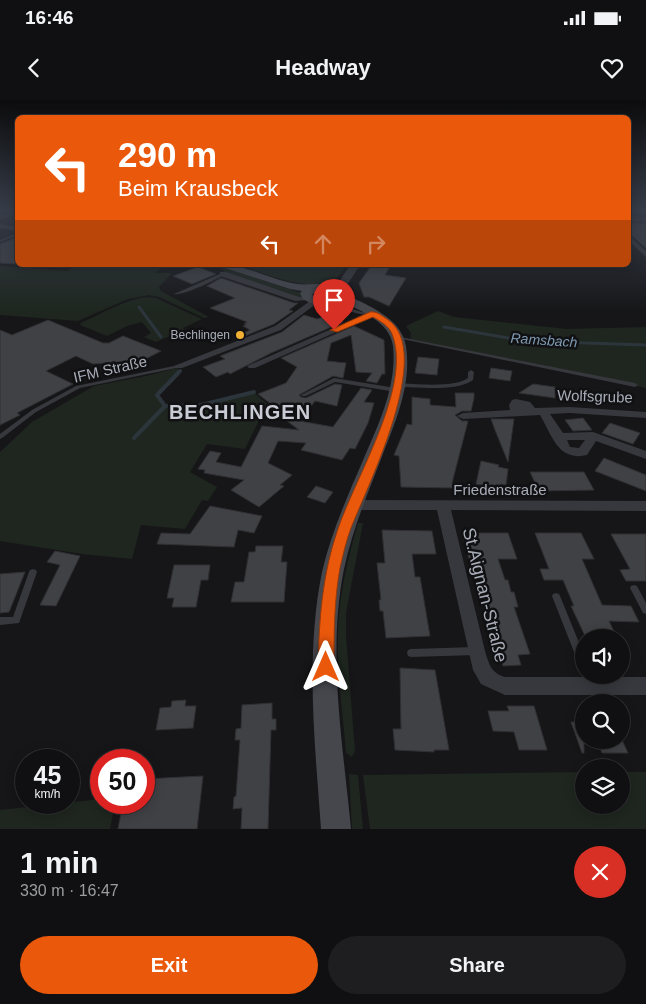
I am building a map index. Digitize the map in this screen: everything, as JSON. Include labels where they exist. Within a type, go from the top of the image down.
[{"type":"main road","points":[[224,270],[324,295],[354,305],[388,323],[398,337],[400,357],[398,387],[389,419],[343,531],[333,569],[326,625],[326,685],[336,829]]},
{"type":"main road","points":[[324,295],[325,288]]},
{"type":"street","points":[[636,245],[646,254]]},
{"type":"street","points":[[180,366],[278,328],[324,295],[353,267]]},
{"type":"street","points":[[224,270],[298,299],[324,295]]},
{"type":"street","points":[[252,366],[373,314]]},
{"type":"street","name":"Wolfsgrube","points":[[463,416],[570,410],[646,415]]},
{"type":"street","name":"Wolfsgrube","points":[[537,411],[559,437],[593,436],[646,455]]},
{"type":"street","name":"Friedenstraße","points":[[354,505],[646,506]]},
{"type":"street","name":"St.Aignan-Straße","points":[[443,505],[476,651],[483,673],[490,682],[505,686],[575,682]]},
{"type":"street","name":"St.Aignan-Straße","points":[[623,684],[646,686]]},
{"type":"lane","points":[[176,294],[195,288],[224,270]]},
{"type":"lane","points":[[324,295],[362,313],[373,314]]},
{"type":"lane","points":[[398,337],[636,385]]},
{"type":"lane","name":"IFM Straße","points":[[0,436],[34,411],[78,387],[180,366]]},
{"type":"lane","points":[[304,394],[334,380],[398,387],[460,384],[471,379],[470,372]]},
{"type":"lane","points":[[0,621],[16,620],[33,572]]},
{"type":"lane","points":[[634,588],[646,611]]},
{"type":"lane","points":[[556,596],[575,644]]},
{"type":"lane","points":[[411,653],[476,651]]},
{"type":"shaded area","points":[[0,266],[67,271],[73,267],[163,267],[154,273],[172,273],[159,287],[161,291],[209,317],[204,318],[159,297],[149,295],[128,299],[78,321],[0,315]]},
{"type":"shaded area","points":[[217,267],[224,267],[304,294],[304,298],[223,274],[224,270]]},
{"type":"shaded area","points":[[244,267],[346,267],[332,283],[320,285],[284,280]]},
{"type":"shaded area","points":[[139,298],[156,298],[202,319],[183,328],[184,330],[156,342],[144,337],[151,333],[142,322],[127,326],[107,336],[80,325],[105,311]]},
{"type":"shaded area","points":[[438,311],[454,317],[567,329],[646,327],[646,388],[410,340],[411,333],[406,326]]},
{"type":"shaded area","points":[[177,368],[181,371],[159,396],[165,405],[200,405],[253,392],[267,404],[245,449],[207,444],[190,472],[217,487],[208,501],[202,500],[185,529],[141,525],[132,559],[82,554],[0,541],[0,452],[32,422],[94,386]]},
{"type":"shaded area","points":[[358,523],[363,523],[346,613],[346,637],[355,751],[352,757],[346,753],[339,675],[338,628],[345,575]]},
{"type":"shaded area","points":[[575,772],[575,814],[630,814],[630,772],[646,772],[646,829],[370,829],[363,775]]},
{"type":"shaded area","points":[[349,774],[358,775],[363,829],[352,829]]},
{"type":"shaded area","points":[[90,800],[90,814],[113,814],[110,829],[0,829],[0,810],[15,808],[15,814],[80,814],[80,801]]},
{"type":"building","points":[[0,245],[15,245],[15,264],[0,263]]},
{"type":"building","points":[[198,267],[216,274],[192,284],[173,276]]},
{"type":"building","points":[[370,267],[389,268],[385,275],[406,278],[389,306],[369,297],[364,297],[359,283]]},
{"type":"building","points":[[221,278],[298,303],[289,310],[293,311],[274,324],[240,338],[237,336],[250,330],[243,326],[247,322],[210,308],[235,298],[207,286]]},
{"type":"building","points":[[304,315],[317,319],[328,315],[343,322],[271,353],[230,374],[228,372],[216,377],[203,367],[225,359],[220,356],[282,332]]},
{"type":"building","points":[[48,320],[103,343],[109,343],[123,336],[161,351],[122,371],[116,369],[118,362],[93,364],[76,356],[46,371],[73,384],[17,413],[20,415],[0,425],[0,330],[12,335]]},
{"type":"building","points":[[354,326],[384,340],[385,374],[382,374],[377,383],[366,381],[372,373],[356,372],[351,335],[331,343],[327,361],[346,363],[343,378],[333,376],[299,395],[306,398],[335,384],[342,385],[337,406],[315,401],[300,421],[333,427],[361,388],[372,390],[364,402],[374,403],[368,423],[355,449],[350,448],[342,460],[301,450],[306,443],[278,441],[268,463],[292,475],[280,485],[284,486],[259,507],[231,490],[244,480],[204,473],[205,470],[198,469],[210,451],[221,453],[216,462],[241,467],[262,426],[299,430],[271,409],[275,407],[258,394],[286,383],[297,367],[281,358]]},
{"type":"building","points":[[418,357],[439,359],[437,375],[415,373]]},
{"type":"building","points":[[491,368],[512,371],[510,381],[489,378]]},
{"type":"building","points":[[533,384],[555,387],[555,398],[519,393]]},
{"type":"building","points":[[455,393],[474,393],[474,398],[471,411],[462,411],[455,415],[462,421],[468,421],[452,483],[454,488],[401,487],[399,456],[394,455],[407,424],[412,425],[412,397],[430,399],[430,405],[456,407]]},
{"type":"building","points":[[583,418],[592,430],[573,431],[565,420]]},
{"type":"building","points":[[491,419],[514,419],[508,462],[495,430]]},
{"type":"building","points":[[610,423],[640,433],[633,444],[602,433]]},
{"type":"building","points":[[604,458],[646,475],[646,491],[595,471]]},
{"type":"building","points":[[481,461],[508,469],[506,485],[501,484],[501,489],[497,488],[496,493],[484,490],[485,486],[476,484]]},
{"type":"building","points":[[530,472],[584,472],[594,490],[539,491]]},
{"type":"building","points":[[316,486],[333,492],[325,503],[307,497]]},
{"type":"building","points":[[210,506],[262,516],[254,533],[238,530],[234,547],[157,544],[161,533],[190,534]]},
{"type":"building","points":[[382,530],[432,531],[436,554],[412,554],[415,577],[420,577],[430,636],[386,638],[383,611],[380,611],[379,600],[381,600],[377,563],[385,563]]},
{"type":"building","points":[[462,533],[508,533],[517,559],[498,559],[505,580],[508,580],[511,592],[514,592],[518,607],[514,607],[530,654],[518,655],[521,665],[503,666],[473,559],[469,559]]},
{"type":"building","points":[[535,533],[581,533],[594,559],[582,559],[602,605],[631,606],[639,622],[609,621],[613,629],[582,629],[571,606],[574,606],[563,580],[544,580],[540,569],[549,569]]},
{"type":"building","points":[[611,534],[646,534],[646,581],[626,581],[620,570],[630,569]]},
{"type":"building","points":[[256,546],[283,546],[281,562],[287,562],[284,602],[231,602],[235,582],[244,582],[249,552],[255,552]]},
{"type":"building","points":[[55,551],[80,556],[56,606],[40,605],[60,565],[47,562]]},
{"type":"building","points":[[174,565],[210,565],[208,580],[201,580],[196,607],[172,607],[174,598],[167,598]]},
{"type":"building","points":[[25,572],[9,612],[0,613],[0,574]]},
{"type":"building","points":[[400,668],[435,670],[449,750],[434,750],[434,752],[395,750],[393,729],[401,729]]},
{"type":"building","points":[[186,700],[185,706],[196,706],[193,728],[156,730],[160,708],[171,707],[172,701]]},
{"type":"building","points":[[272,703],[272,719],[276,719],[276,730],[271,730],[268,829],[241,829],[242,808],[233,809],[234,797],[236,796],[240,740],[235,740],[236,729],[241,728],[242,705]]},
{"type":"building","points":[[507,706],[534,706],[547,750],[519,750],[514,732],[493,731],[488,711],[509,711]]},
{"type":"building","points":[[571,722],[575,722],[575,733]]},
{"type":"building","points":[[600,749],[626,749],[628,753],[602,753]]},
{"type":"building","points":[[203,776],[197,829],[118,829],[121,814],[155,814],[155,778]]},
{"type":"waterway","name":"Ramsbach","points":[[139,307],[161,337]]},
{"type":"waterway","name":"Ramsbach","points":[[444,327],[526,341],[646,345]]},
{"type":"waterway","name":"Ramsbach","points":[[165,406],[157,395],[180,371]]},
{"type":"waterway","name":"Ramsbach","points":[[165,406],[201,405],[254,392]]},
{"type":"waterway","points":[[134,438],[165,406]]},
{"type":"place","name":"Bechlingen","points":[[240,335]]},
{"type":"district","name":"BECHLINGEN","points":[[240,412]]},
{"type":"route","points":[[326,667],[326,625],[333,569],[343,531],[389,419],[397,390],[400,367],[398,337],[396,332],[383,319],[373,314],[334,330]]}]
